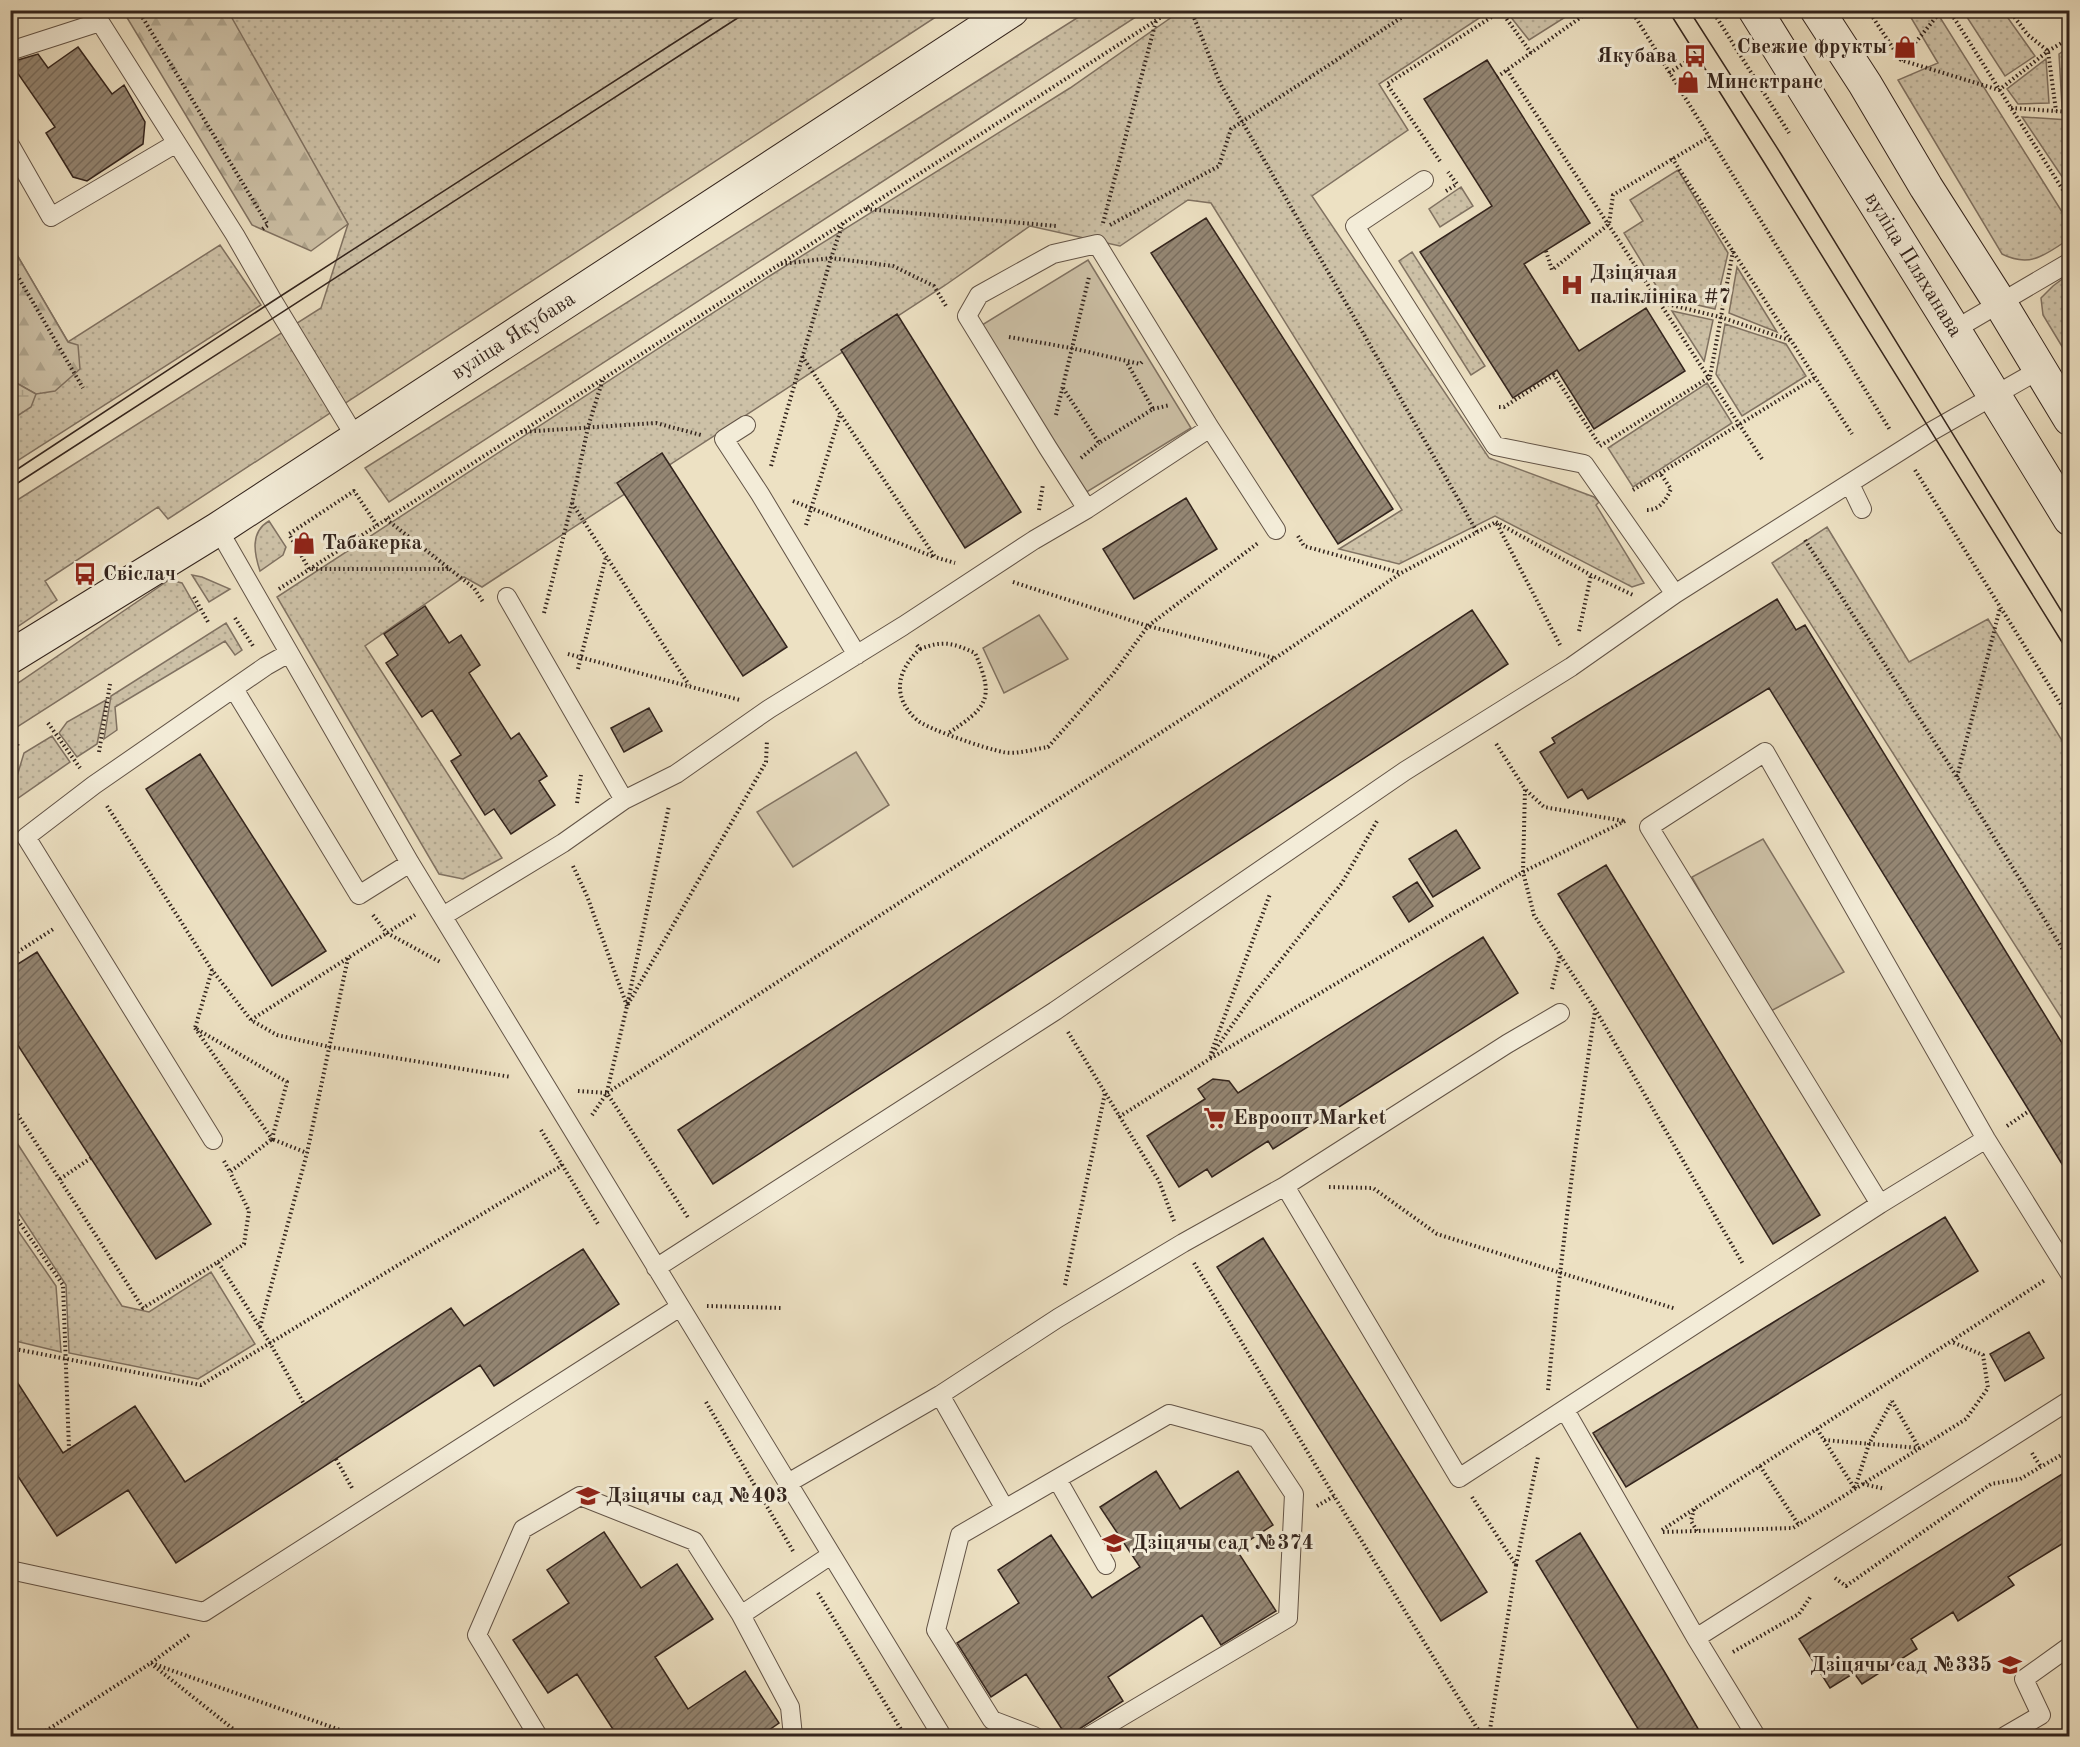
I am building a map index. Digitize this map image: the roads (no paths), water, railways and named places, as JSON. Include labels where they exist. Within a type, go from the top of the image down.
[{"type":"main road","name":"вуліца Якубава","points":[[10,657],[218,529],[1012,10]]},
{"type":"main road","name":"вуліца Пляханава","points":[[1755,10],[2070,519]]},
{"type":"main road","points":[[1817,10],[1865,84],[1926,188],[2000,303],[2070,419]]},
{"type":"lane","points":[[10,51],[100,22],[241,245],[357,438]]},
{"type":"lane","points":[[10,145],[51,217],[175,144]]},
{"type":"lane","points":[[1424,180],[1355,226],[1495,446],[1584,464],[1675,594]]},
{"type":"lane","points":[[1088,509],[968,316],[979,295],[1053,254],[1097,244],[1210,428],[1276,530]]},
{"type":"lane","points":[[1954,330],[2070,262]]},
{"type":"lane","points":[[656,1268],[1055,1011],[1405,771],[1571,667],[1675,594],[1932,431],[2039,370]]},
{"type":"lane","points":[[746,425],[724,439],[762,492],[796,555],[857,655]]},
{"type":"lane","points":[[438,909],[563,843],[624,800],[676,774],[769,709],[903,626],[1034,540],[1088,509],[1210,428]]},
{"type":"lane","points":[[1850,484],[1862,509]]},
{"type":"lane","points":[[218,529],[410,863],[942,1737]]},
{"type":"lane","points":[[507,597],[624,800]]},
{"type":"lane","points":[[213,1140],[26,837],[94,785],[234,688],[289,653]]},
{"type":"lane","points":[[234,688],[358,895],[410,863]]},
{"type":"lane","points":[[1880,1204],[1649,827],[1765,752],[1986,1139],[2067,1270]]},
{"type":"lane","points":[[788,1483],[940,1395],[1059,1318],[1183,1243],[1285,1186],[1507,1044],[1560,1013]]},
{"type":"lane","points":[[1285,1186],[1460,1478],[1880,1204],[1986,1139]]},
{"type":"lane","points":[[10,1570],[204,1612],[680,1307]]},
{"type":"lane","points":[[940,1395],[1005,1509]]},
{"type":"lane","points":[[1696,1638],[2070,1400]]},
{"type":"lane","points":[[1565,1410],[1696,1638],[1756,1737]]},
{"type":"lane","points":[[1034,1737],[992,1720],[936,1630],[960,1535],[1169,1414],[1257,1438],[1294,1494],[1288,1618],[1089,1737]]},
{"type":"lane","points":[[1056,1479],[1106,1565]]},
{"type":"lane","points":[[538,1737],[477,1635],[523,1529],[580,1496],[694,1541],[741,1615],[790,1707],[793,1737]]},
{"type":"lane","points":[[741,1615],[806,1574],[831,1555]]},
{"type":"lane","points":[[2005,1737],[2041,1715],[2024,1679],[2070,1646]]},
{"type":"tram line","points":[[10,474],[273,301],[725,10]]},
{"type":"tram line","points":[[10,488],[750,10]]},
{"type":"tram line","points":[[1668,10],[2070,655]]},
{"type":"tram line","points":[[1689,10],[1781,154],[2070,625]]},
{"type":"place","name":"Свежие фрукты","points":[[1905,47]]},
{"type":"place","name":"Якубава","points":[[1695,56]]},
{"type":"place","name":"Минсктранс","points":[[1688,82]]},
{"type":"place","name":"Дзіцячая паліклініка #7","points":[[1572,285]]},
{"type":"place","name":"Табакерка","points":[[304,543]]},
{"type":"place","name":"Свіслач","points":[[85,574]]},
{"type":"place","name":"Евроопт Market","points":[[1215,1118]]},
{"type":"place","name":"Дзіцячы сад №403","points":[[588,1496]]},
{"type":"place","name":"Дзіцячы сад №374","points":[[1114,1543]]},
{"type":"place","name":"Дзіцячы сад №335","points":[[2010,1665]]}]
